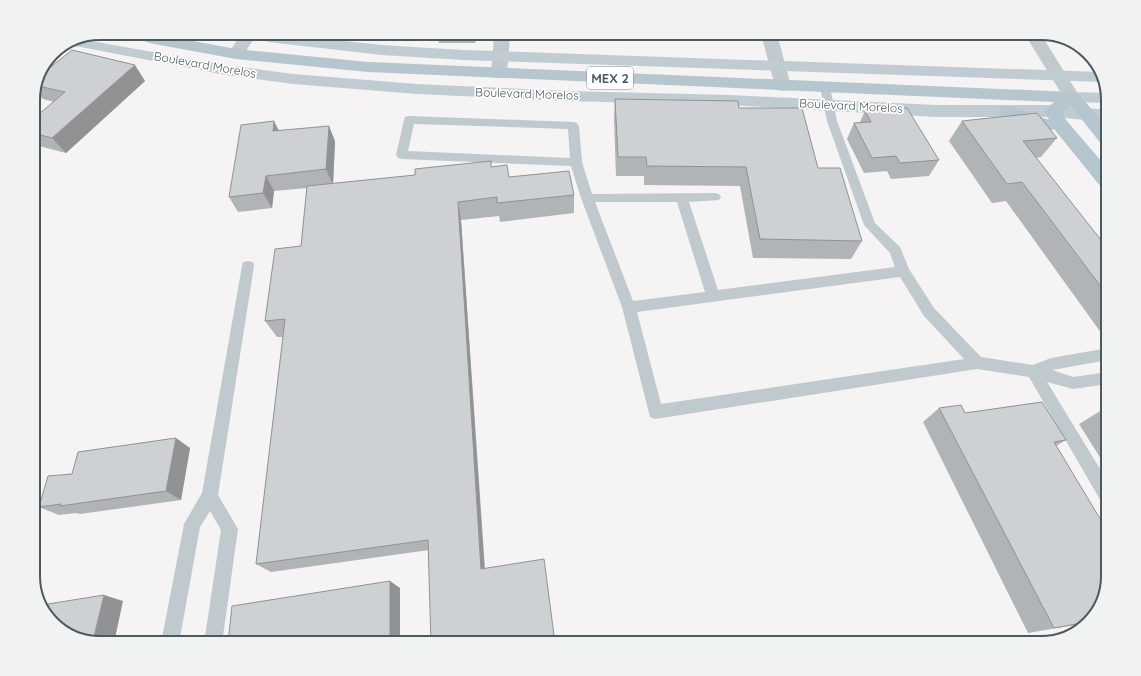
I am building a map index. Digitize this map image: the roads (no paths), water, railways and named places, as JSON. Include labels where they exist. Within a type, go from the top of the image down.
[{"type":"main road","name":"Boulevard Morelos","points":[[160,40],[236,54],[368,68],[1072,97]]},
{"type":"main road","points":[[293,79],[304,61]]},
{"type":"main road","points":[[729,83],[730,100]]},
{"type":"main road","points":[[1101,133],[1072,97],[1053,111],[1059,123],[1101,174]]},
{"type":"main road","points":[[1007,111],[1047,126],[1075,142]]},
{"type":"street","points":[[236,54],[246,40]]},
{"type":"street","name":"MEX 2","points":[[294,40],[382,50],[500,56],[1097,77]]},
{"type":"street","points":[[499,73],[502,40]]},
{"type":"street","points":[[771,40],[784,86]]},
{"type":"street","points":[[1036,40],[1072,97]]},
{"type":"street","name":"Boulevard Morelos","points":[[84,43],[226,70],[293,79],[491,93],[730,100],[936,111],[1053,111],[1101,116]]},
{"type":"street","name":"Boulevard Morelos","points":[[1072,97],[1101,98]]},
{"type":"lane","points":[[825,87],[832,121],[870,225],[894,250],[903,271],[929,312],[977,363]]},
{"type":"lane","points":[[576,162],[402,156],[409,120],[574,126],[576,162],[587,198],[629,307],[655,412],[977,363],[1033,371],[1073,383],[1101,379]]},
{"type":"lane","points":[[682,197],[713,296]]},
{"type":"lane","points":[[587,198],[715,197]]},
{"type":"lane","points":[[171,636],[192,524],[210,496],[248,266]]},
{"type":"lane","points":[[629,307],[903,271]]},
{"type":"lane","points":[[1033,371],[1051,364],[1101,355]]},
{"type":"lane","points":[[1033,371],[1101,485]]},
{"type":"lane","points":[[210,496],[230,529],[214,636]]}]
